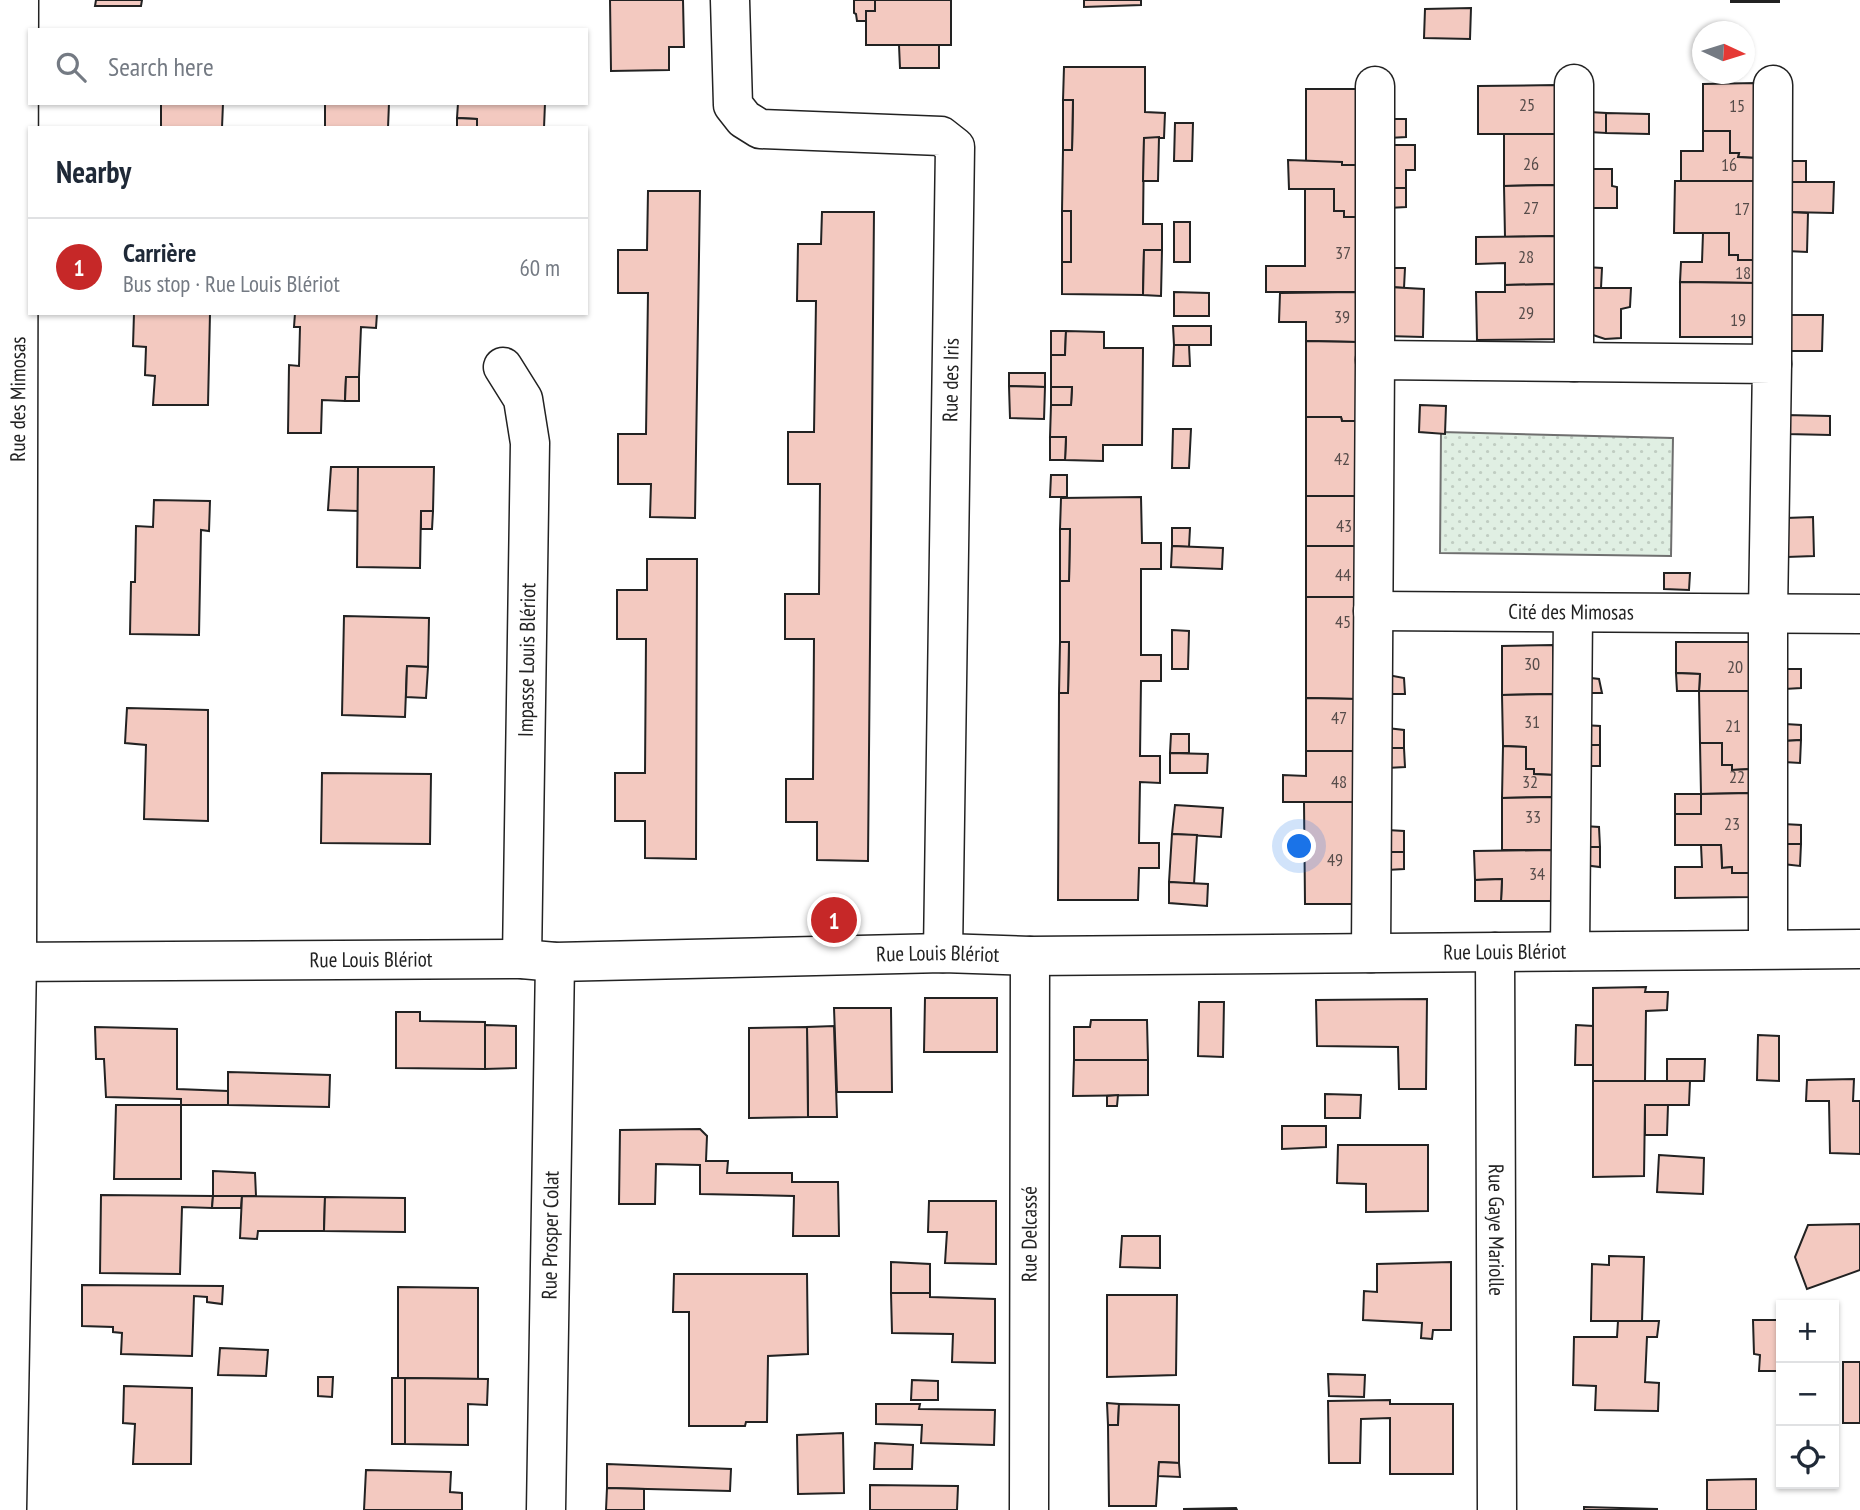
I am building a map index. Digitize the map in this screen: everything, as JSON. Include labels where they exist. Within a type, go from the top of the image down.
[{"type":"street","name":"Rue des Mimosas","points":[[7,1510],[9,962],[19,0]]},
{"type":"street","name":"Rue des Iris","points":[[730,0],[733,105],[744,119],[760,129],[941,136],[955,147],[943,953]]},
{"type":"street","points":[[1574,84],[1574,362]]},
{"type":"street","points":[[1768,950],[1773,85]]},
{"type":"street","points":[[1371,953],[1375,86]]},
{"type":"street","points":[[1375,360],[1772,364]]},
{"type":"street","name":"Impasse Louis Blériot","points":[[503,367],[523,399],[530,443],[538,961]]},
{"type":"street","name":"Cité des Mimosas","points":[[1373,611],[1860,614]]},
{"type":"street","points":[[1570,951],[1573,613]]},
{"type":"street","name":"Rue Louis Blériot","points":[[9,962],[538,961],[943,953],[1030,956],[1860,949]]},
{"type":"street","name":"Rue Gaye Mariolle","points":[[1495,952],[1497,1510]]},
{"type":"street","name":"Rue Delcassé","points":[[1029,1510],[1030,956]]},
{"type":"street","name":"Rue Prosper Colat","points":[[538,961],[546,1510]]},
{"type":"green space","points":[[1441,432],[1673,438],[1671,556],[1440,553]]},
{"type":"building","points":[[96,0],[142,0],[141,6],[95,6]]},
{"type":"building","points":[[610,0],[683,0],[684,47],[669,47],[669,70],[611,71]]},
{"type":"building","points":[[854,0],[875,0],[875,11],[866,11],[866,21],[857,21]]},
{"type":"building","points":[[875,0],[951,0],[951,45],[866,45],[866,11],[875,11]]},
{"type":"building","points":[[1084,0],[1141,0],[1141,5],[1084,7]]},
{"type":"building","points":[[1779,0],[1779,2],[1731,2]]},
{"type":"building","points":[[1471,8],[1470,39],[1424,38],[1425,9]]},
{"type":"building","points":[[899,45],[939,45],[939,68],[900,68]]},
{"type":"building","points":[[1064,67],[1145,67],[1145,112],[1165,113],[1164,138],[1144,138],[1143,224],[1162,224],[1162,250],[1144,250],[1143,295],[1062,294],[1062,262],[1071,262],[1071,211],[1062,211],[1063,150],[1072,150],[1073,100],[1063,100]]},
{"type":"building","points":[[1755,83],[1756,158],[1738,157],[1739,153],[1730,153],[1730,131],[1703,131],[1703,84]]},
{"type":"building","points":[[1557,85],[1557,134],[1478,134],[1478,86]]},
{"type":"building","points":[[1306,89],[1357,89],[1357,165],[1342,165],[1342,162],[1306,162]]},
{"type":"building","points":[[1063,100],[1073,100],[1072,150],[1063,150]]},
{"type":"building","points":[[161,105],[223,105],[222,126],[161,126]]},
{"type":"building","points":[[325,105],[389,105],[388,126],[325,126]]},
{"type":"building","points":[[458,105],[545,105],[544,126],[477,126],[477,119],[457,118]]},
{"type":"building","points":[[1589,112],[1606,113],[1606,133],[1589,132]]},
{"type":"building","points":[[1606,113],[1649,114],[1649,134],[1606,133]]},
{"type":"building","points":[[457,118],[477,119],[477,126],[457,126]]},
{"type":"building","points":[[1389,119],[1406,119],[1406,137],[1389,138]]},
{"type":"building","points":[[1175,123],[1193,123],[1192,161],[1174,161]]},
{"type":"building","points":[[1703,131],[1730,131],[1730,153],[1739,153],[1738,157],[1756,158],[1756,181],[1681,181],[1681,151],[1703,151]]},
{"type":"building","points":[[1504,134],[1557,134],[1557,185],[1504,186]]},
{"type":"building","points":[[1159,137],[1158,181],[1143,181],[1144,138]]},
{"type":"building","points":[[1389,145],[1415,145],[1415,170],[1406,170],[1406,188],[1389,188]]},
{"type":"building","points":[[1288,160],[1357,165],[1357,217],[1344,217],[1344,211],[1334,211],[1334,189],[1289,189]]},
{"type":"building","points":[[1789,161],[1806,161],[1806,182],[1790,182]]},
{"type":"building","points":[[1585,169],[1612,169],[1612,186],[1617,187],[1617,208],[1584,208]]},
{"type":"building","points":[[1675,181],[1756,181],[1755,260],[1738,260],[1738,255],[1729,255],[1729,233],[1674,233]]},
{"type":"building","points":[[1790,182],[1834,182],[1833,213],[1788,212]]},
{"type":"building","points":[[1557,185],[1558,236],[1505,237],[1504,186]]},
{"type":"building","points":[[1389,188],[1406,188],[1406,207],[1389,208]]},
{"type":"building","points":[[1305,189],[1334,189],[1334,211],[1344,211],[1344,217],[1357,217],[1357,292],[1266,292],[1266,266],[1305,266]]},
{"type":"building","points":[[648,191],[700,191],[695,518],[650,517],[651,484],[618,484],[618,434],[646,434],[648,293],[618,293],[618,250],[647,250]]},
{"type":"building","points":[[1062,211],[1071,211],[1071,262],[1062,262]]},
{"type":"building","points":[[822,212],[874,212],[868,861],[817,860],[817,822],[786,822],[786,779],[813,779],[814,639],[785,639],[785,594],[819,594],[820,484],[788,484],[788,432],[814,432],[816,301],[797,301],[798,244],[821,244]]},
{"type":"building","points":[[1788,212],[1808,213],[1807,252],[1787,251]]},
{"type":"building","points":[[1174,222],[1190,222],[1190,262],[1174,262]]},
{"type":"building","points":[[1703,233],[1729,233],[1729,255],[1738,255],[1738,260],[1755,260],[1756,283],[1680,282],[1681,262],[1702,262]]},
{"type":"building","points":[[1558,236],[1558,284],[1505,285],[1505,263],[1476,264],[1476,237]]},
{"type":"building","points":[[1144,250],[1162,250],[1161,296],[1143,295]]},
{"type":"building","points":[[1585,267],[1602,268],[1601,288],[1584,288]]},
{"type":"building","points":[[1389,268],[1405,268],[1404,288],[1389,287]]},
{"type":"building","points":[[1680,282],[1756,283],[1754,337],[1680,337]]},
{"type":"building","points":[[1558,284],[1560,339],[1477,340],[1476,292],[1505,292],[1505,285]]},
{"type":"building","points":[[1389,287],[1424,289],[1423,337],[1386,336]]},
{"type":"building","points":[[1584,288],[1631,288],[1630,307],[1621,309],[1621,338],[1605,339],[1584,332]]},
{"type":"building","points":[[1174,292],[1209,293],[1209,316],[1174,316]]},
{"type":"building","points":[[1357,292],[1357,342],[1306,341],[1306,322],[1279,322],[1280,293]]},
{"type":"building","points":[[134,315],[210,315],[208,405],[153,405],[155,376],[145,375],[146,347],[133,346]]},
{"type":"building","points":[[295,315],[377,315],[376,328],[361,327],[359,377],[346,377],[345,401],[322,400],[321,433],[288,433],[289,365],[299,366],[300,327],[294,327]]},
{"type":"building","points":[[1788,315],[1823,315],[1822,351],[1787,351]]},
{"type":"building","points":[[1173,326],[1211,326],[1211,345],[1174,345]]},
{"type":"building","points":[[1051,331],[1066,331],[1065,355],[1051,355]]},
{"type":"building","points":[[1066,331],[1104,332],[1104,348],[1143,348],[1142,445],[1103,445],[1103,461],[1065,460],[1066,437],[1050,437],[1051,405],[1071,405],[1072,387],[1051,387],[1051,355],[1065,355]]},
{"type":"building","points":[[1306,341],[1357,342],[1358,421],[1342,421],[1341,417],[1306,417]]},
{"type":"building","points":[[1174,345],[1189,345],[1190,366],[1173,366]]},
{"type":"building","points":[[1009,373],[1045,373],[1045,387],[1009,386]]},
{"type":"building","points":[[346,377],[359,377],[359,401],[345,401]]},
{"type":"building","points":[[1009,386],[1045,387],[1044,419],[1010,418]]},
{"type":"building","points":[[1051,387],[1072,387],[1071,405],[1051,405]]},
{"type":"building","points":[[1420,405],[1446,406],[1445,434],[1419,432]]},
{"type":"building","points":[[1786,415],[1830,416],[1830,435],[1787,434]]},
{"type":"building","points":[[1306,417],[1341,417],[1342,421],[1358,421],[1358,496],[1306,496]]},
{"type":"building","points":[[1173,429],[1191,429],[1189,468],[1172,468]]},
{"type":"building","points":[[1050,437],[1066,437],[1065,460],[1050,460]]},
{"type":"building","points":[[331,467],[358,467],[358,511],[328,510]]},
{"type":"building","points":[[358,467],[434,467],[433,511],[421,511],[420,568],[357,567]]},
{"type":"building","points":[[1051,475],[1067,475],[1067,497],[1050,497]]},
{"type":"building","points":[[1306,496],[1358,496],[1358,546],[1306,546]]},
{"type":"building","points":[[1141,497],[1142,543],[1161,543],[1161,569],[1141,569],[1141,655],[1161,655],[1161,681],[1141,681],[1140,756],[1160,756],[1160,783],[1140,782],[1139,843],[1159,843],[1159,868],[1139,868],[1138,900],[1058,900],[1059,693],[1068,693],[1069,642],[1060,642],[1060,581],[1069,581],[1070,529],[1060,529],[1061,498]]},
{"type":"building","points":[[154,500],[210,501],[209,531],[201,530],[199,635],[130,634],[131,582],[135,582],[136,526],[153,527]]},
{"type":"building","points":[[421,511],[433,511],[432,529],[421,529]]},
{"type":"building","points":[[1813,517],[1814,556],[1787,557],[1786,518]]},
{"type":"building","points":[[1172,528],[1190,528],[1189,547],[1172,546]]},
{"type":"building","points":[[1060,529],[1070,529],[1069,581],[1060,581]]},
{"type":"building","points":[[1172,546],[1223,548],[1222,569],[1171,567]]},
{"type":"building","points":[[1306,546],[1358,546],[1358,597],[1306,597]]},
{"type":"building","points":[[647,559],[697,559],[696,859],[645,858],[645,821],[615,821],[615,773],[645,773],[646,639],[617,639],[617,590],[647,590]]},
{"type":"building","points":[[1664,573],[1690,573],[1689,590],[1664,589]]},
{"type":"building","points":[[1306,597],[1358,597],[1357,699],[1306,698]]},
{"type":"building","points":[[344,616],[429,618],[428,667],[407,666],[405,717],[342,715]]},
{"type":"building","points":[[1172,630],[1189,631],[1188,669],[1172,669]]},
{"type":"building","points":[[1060,642],[1069,642],[1068,693],[1059,693]]},
{"type":"building","points":[[1676,642],[1750,642],[1750,691],[1699,691],[1700,674],[1676,673]]},
{"type":"building","points":[[1553,645],[1554,694],[1502,695],[1502,646]]},
{"type":"building","points":[[407,666],[428,667],[426,698],[406,697]]},
{"type":"building","points":[[1786,669],[1801,669],[1801,688],[1785,689]]},
{"type":"building","points":[[1676,673],[1700,674],[1699,691],[1677,691]]},
{"type":"building","points":[[1388,675],[1404,678],[1405,694],[1387,694]]},
{"type":"building","points":[[1583,677],[1599,679],[1602,693],[1583,693]]},
{"type":"building","points":[[1699,691],[1750,691],[1751,769],[1732,770],[1732,765],[1722,765],[1722,743],[1700,743]]},
{"type":"building","points":[[1554,694],[1554,775],[1534,774],[1534,769],[1526,769],[1526,747],[1503,746],[1502,695]]},
{"type":"building","points":[[1306,698],[1357,699],[1357,751],[1306,751]]},
{"type":"building","points":[[127,708],[208,710],[208,821],[144,819],[146,745],[125,743]]},
{"type":"building","points":[[1785,724],[1801,725],[1801,740],[1784,741]]},
{"type":"building","points":[[1583,725],[1600,726],[1600,745],[1583,745]]},
{"type":"building","points":[[1387,728],[1404,730],[1404,748],[1387,748]]},
{"type":"building","points":[[1171,734],[1189,734],[1189,753],[1170,753]]},
{"type":"building","points":[[1801,740],[1800,763],[1784,762],[1784,741]]},
{"type":"building","points":[[1700,743],[1722,743],[1722,765],[1732,765],[1732,770],[1751,769],[1751,793],[1701,794]]},
{"type":"building","points":[[1583,745],[1600,745],[1600,766],[1583,766]]},
{"type":"building","points":[[1503,746],[1526,747],[1526,769],[1534,769],[1534,774],[1554,775],[1555,797],[1502,798]]},
{"type":"building","points":[[1387,748],[1404,748],[1405,767],[1387,768]]},
{"type":"building","points":[[1306,751],[1357,751],[1357,802],[1283,802],[1283,775],[1306,776]]},
{"type":"building","points":[[1170,753],[1208,754],[1207,773],[1170,773]]},
{"type":"building","points":[[322,773],[431,774],[430,844],[321,843]]},
{"type":"building","points":[[1751,793],[1752,873],[1732,873],[1732,867],[1722,868],[1721,845],[1675,845],[1675,814],[1701,814],[1701,794]]},
{"type":"building","points":[[1675,794],[1701,794],[1701,814],[1675,814]]},
{"type":"building","points":[[1555,797],[1554,850],[1502,850],[1502,798]]},
{"type":"building","points":[[1304,802],[1357,802],[1358,904],[1305,904]]},
{"type":"building","points":[[1175,805],[1223,808],[1221,837],[1172,834]]},
{"type":"building","points":[[1783,824],[1801,825],[1801,844],[1783,844]]},
{"type":"building","points":[[1584,826],[1599,827],[1600,847],[1583,847]]},
{"type":"building","points":[[1387,830],[1404,831],[1404,852],[1387,852]]},
{"type":"building","points":[[1172,834],[1197,835],[1194,884],[1169,882]]},
{"type":"building","points":[[1783,844],[1801,844],[1800,866],[1783,864]]},
{"type":"building","points":[[1701,845],[1721,845],[1722,868],[1732,867],[1732,873],[1752,873],[1753,897],[1675,898],[1675,867],[1702,867]]},
{"type":"building","points":[[1583,847],[1600,847],[1600,867],[1584,865]]},
{"type":"building","points":[[1554,850],[1554,901],[1501,901],[1502,879],[1475,880],[1474,851]]},
{"type":"building","points":[[1387,852],[1404,852],[1404,869],[1387,870]]},
{"type":"building","points":[[1502,879],[1501,901],[1475,901],[1475,880]]},
{"type":"building","points":[[1169,882],[1208,884],[1207,906],[1169,903]]},
{"type":"building","points":[[1646,987],[1645,992],[1668,992],[1667,1010],[1646,1011],[1645,1081],[1593,1081],[1593,988]]},
{"type":"building","points":[[925,998],[997,998],[997,1052],[924,1052]]},
{"type":"building","points":[[1427,999],[1426,1089],[1399,1089],[1398,1047],[1317,1046],[1316,1000]]},
{"type":"building","points":[[1199,1002],[1224,1002],[1223,1057],[1198,1056]]},
{"type":"building","points":[[834,1008],[891,1008],[892,1092],[837,1092]]},
{"type":"building","points":[[396,1012],[420,1012],[420,1021],[485,1022],[485,1069],[396,1068]]},
{"type":"building","points":[[1091,1020],[1147,1020],[1148,1060],[1074,1060],[1074,1027],[1090,1027]]},
{"type":"building","points":[[485,1025],[516,1026],[516,1068],[485,1069]]},
{"type":"building","points":[[1576,1025],[1593,1026],[1593,1065],[1575,1065]]},
{"type":"building","points":[[834,1026],[837,1117],[808,1117],[807,1027]]},
{"type":"building","points":[[95,1027],[177,1029],[177,1089],[228,1091],[228,1105],[181,1105],[181,1099],[106,1097],[104,1059],[96,1059]]},
{"type":"building","points":[[807,1027],[808,1117],[749,1118],[749,1028]]},
{"type":"building","points":[[1758,1035],[1779,1036],[1779,1081],[1757,1080]]},
{"type":"building","points":[[1667,1059],[1705,1059],[1704,1081],[1667,1081]]},
{"type":"building","points":[[1074,1060],[1148,1060],[1148,1095],[1073,1096]]},
{"type":"building","points":[[228,1072],[330,1075],[329,1107],[228,1105]]},
{"type":"building","points":[[1854,1079],[1853,1101],[1860,1101],[1860,1154],[1830,1153],[1829,1101],[1806,1101],[1807,1080]]},
{"type":"building","points":[[1593,1081],[1690,1081],[1689,1105],[1645,1105],[1644,1176],[1593,1177]]},
{"type":"building","points":[[1325,1094],[1361,1095],[1360,1118],[1325,1118]]},
{"type":"building","points":[[1118,1095],[1117,1106],[1107,1106],[1107,1096]]},
{"type":"building","points":[[116,1105],[181,1105],[181,1179],[114,1179]]},
{"type":"building","points":[[1645,1105],[1668,1105],[1667,1135],[1645,1135]]},
{"type":"building","points":[[1282,1126],[1326,1126],[1326,1147],[1282,1149]]},
{"type":"building","points":[[700,1129],[707,1136],[706,1161],[728,1161],[727,1173],[792,1173],[792,1182],[838,1182],[839,1236],[793,1236],[794,1196],[700,1194],[700,1165],[656,1164],[655,1204],[619,1204],[620,1130]]},
{"type":"building","points":[[1338,1145],[1428,1145],[1428,1211],[1366,1212],[1366,1184],[1337,1183]]},
{"type":"building","points":[[1659,1155],[1704,1158],[1703,1194],[1657,1192]]},
{"type":"building","points":[[213,1171],[255,1173],[256,1196],[213,1196]]},
{"type":"building","points":[[101,1195],[213,1196],[212,1208],[182,1207],[180,1274],[100,1273]]},
{"type":"building","points":[[213,1196],[242,1196],[241,1208],[212,1208]]},
{"type":"building","points":[[242,1196],[325,1197],[324,1231],[258,1231],[257,1239],[240,1238]]},
{"type":"building","points":[[325,1197],[405,1198],[405,1232],[324,1231]]},
{"type":"building","points":[[929,1201],[996,1201],[996,1264],[945,1263],[947,1232],[928,1232]]},
{"type":"building","points":[[1860,1224],[1860,1270],[1807,1289],[1795,1257],[1808,1225]]},
{"type":"building","points":[[1122,1236],[1160,1236],[1160,1268],[1120,1267]]},
{"type":"building","points":[[1609,1256],[1644,1257],[1642,1321],[1591,1321],[1592,1264],[1609,1265]]},
{"type":"building","points":[[891,1262],[930,1264],[930,1293],[891,1293]]},
{"type":"building","points":[[1451,1262],[1451,1330],[1433,1330],[1432,1339],[1421,1338],[1422,1323],[1363,1320],[1364,1291],[1377,1292],[1377,1264]]},
{"type":"building","points":[[674,1274],[807,1274],[808,1354],[768,1356],[767,1422],[746,1422],[745,1426],[689,1426],[689,1312],[673,1312]]},
{"type":"building","points":[[82,1285],[223,1286],[222,1304],[207,1302],[207,1297],[194,1296],[192,1356],[121,1354],[122,1333],[113,1332],[113,1327],[82,1326]]},
{"type":"building","points":[[398,1287],[478,1288],[478,1379],[398,1378]]},
{"type":"building","points":[[891,1293],[930,1293],[930,1297],[995,1299],[995,1363],[952,1362],[953,1334],[892,1333]]},
{"type":"building","points":[[1107,1295],[1177,1295],[1176,1375],[1107,1377]]},
{"type":"building","points":[[1753,1320],[1776,1320],[1776,1371],[1759,1371],[1760,1355],[1754,1354]]},
{"type":"building","points":[[1618,1321],[1659,1321],[1657,1337],[1647,1337],[1645,1382],[1659,1383],[1658,1411],[1595,1410],[1596,1386],[1573,1385],[1574,1337],[1617,1337]]},
{"type":"building","points":[[220,1348],[268,1350],[266,1376],[218,1375]]},
{"type":"building","points":[[1843,1362],[1860,1362],[1860,1423],[1843,1423]]},
{"type":"building","points":[[1328,1374],[1365,1375],[1364,1397],[1329,1396]]},
{"type":"building","points":[[318,1377],[333,1377],[332,1397],[318,1396]]},
{"type":"building","points":[[392,1378],[405,1378],[405,1444],[392,1444]]},
{"type":"building","points":[[405,1378],[488,1379],[487,1405],[468,1404],[468,1445],[405,1444]]},
{"type":"building","points":[[912,1380],[938,1381],[938,1400],[911,1400]]},
{"type":"building","points":[[124,1386],[192,1388],[191,1464],[133,1464],[135,1424],[123,1423]]},
{"type":"building","points":[[1390,1400],[1390,1404],[1453,1404],[1453,1474],[1390,1474],[1390,1418],[1361,1419],[1360,1463],[1329,1463],[1328,1401]]},
{"type":"building","points":[[1107,1403],[1119,1404],[1118,1425],[1108,1425]]},
{"type":"building","points":[[876,1404],[920,1404],[919,1409],[995,1410],[994,1445],[921,1443],[922,1425],[876,1424]]},
{"type":"building","points":[[1119,1404],[1179,1405],[1179,1463],[1159,1462],[1156,1506],[1109,1506],[1108,1425],[1118,1425]]},
{"type":"building","points":[[843,1433],[844,1493],[798,1494],[797,1435]]},
{"type":"building","points":[[875,1443],[913,1445],[912,1469],[874,1469]]},
{"type":"building","points":[[1159,1462],[1179,1463],[1180,1477],[1158,1476]]},
{"type":"building","points":[[607,1464],[731,1469],[730,1491],[607,1488]]},
{"type":"building","points":[[366,1470],[451,1472],[450,1492],[462,1493],[462,1510],[364,1510]]},
{"type":"building","points":[[1756,1479],[1756,1510],[1707,1510],[1707,1480]]},
{"type":"building","points":[[870,1485],[958,1486],[957,1510],[870,1510]]},
{"type":"building","points":[[607,1488],[644,1489],[644,1510],[606,1510]]},
{"type":"building","points":[[1584,1507],[1658,1509],[1584,1510]]},
{"type":"building","points":[[1184,1509],[1237,1510],[1184,1510]]},
{"type":"place","name":"Carrière","points":[[834,920]]}]
